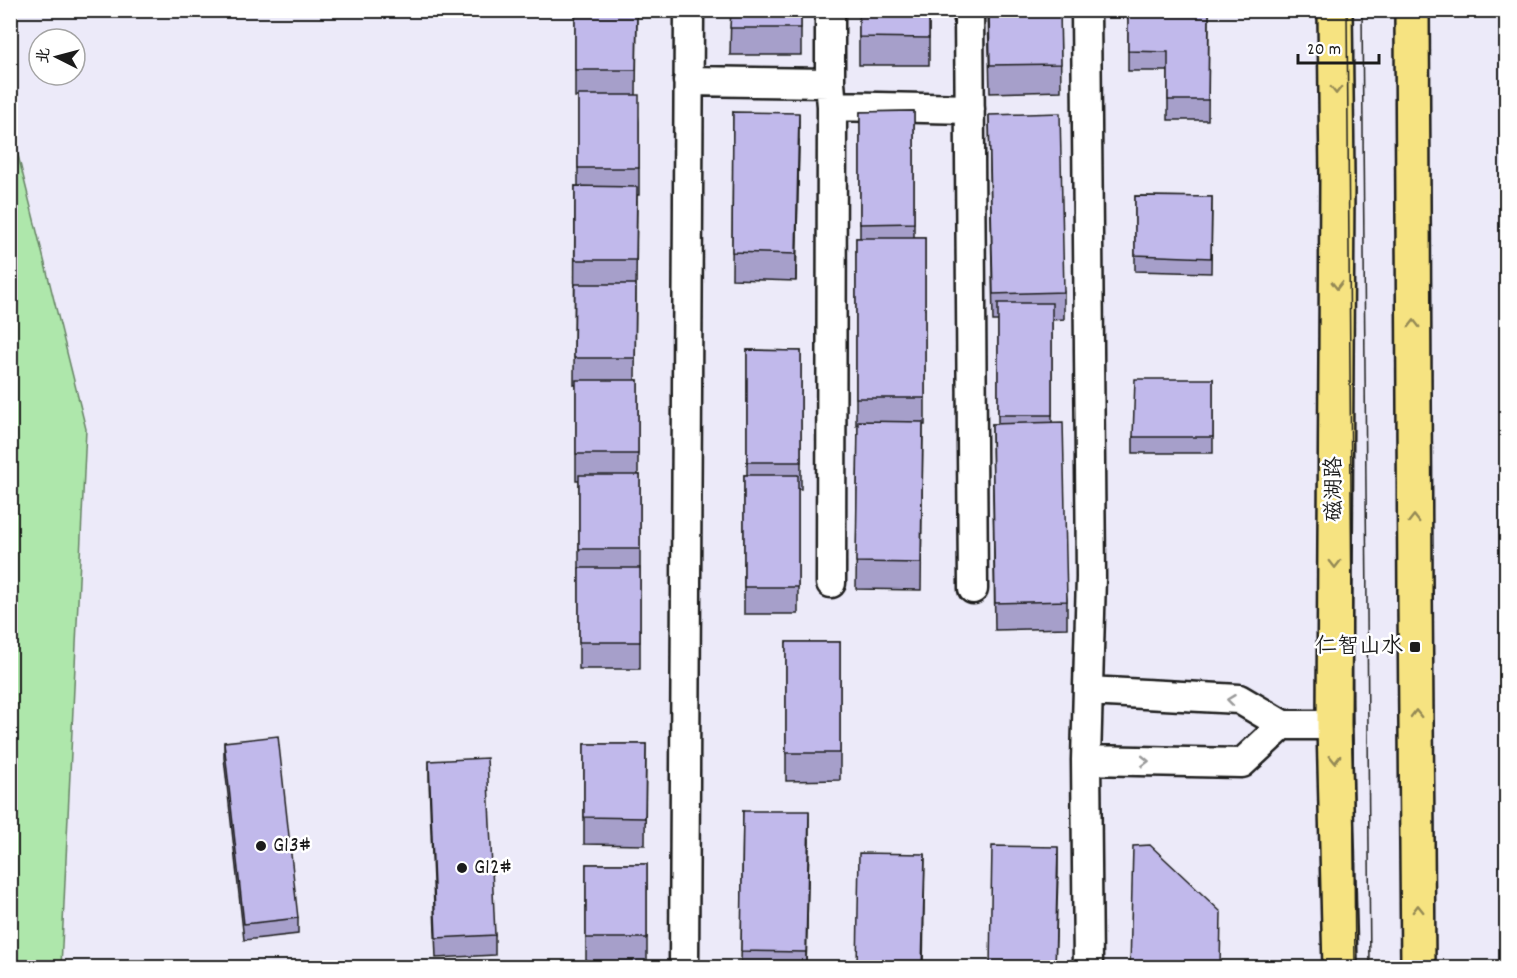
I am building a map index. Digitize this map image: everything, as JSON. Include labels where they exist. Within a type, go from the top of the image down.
[{"type":"main road","name":"磁湖路","points":[[1335,10],[1337,190],[1334,725],[1340,968]]},
{"type":"main road","points":[[1412,10],[1418,968]]},
{"type":"street","points":[[684,968],[688,10]]},
{"type":"street","points":[[830,10],[831,583]]},
{"type":"street","points":[[969,10],[977,121],[973,589]]},
{"type":"street","points":[[1086,10],[1075,126],[1091,577],[1086,760],[1088,968]]},
{"type":"street","points":[[688,81],[831,95],[977,121]]},
{"type":"street","points":[[1088,691],[1239,699],[1283,725],[1334,725]]},
{"type":"street","points":[[1086,760],[1242,763],[1283,725]]},
{"type":"green space","points":[[11,127],[86,429],[61,967],[11,967]]},
{"type":"building","points":[[575,10],[637,10],[636,70],[575,70]]},
{"type":"building","points":[[731,10],[801,10],[801,28],[730,28]]},
{"type":"building","points":[[859,10],[929,10],[929,38],[859,37]]},
{"type":"building","points":[[989,10],[1060,10],[1061,64],[990,65]]},
{"type":"building","points":[[1128,10],[1209,10],[1208,100],[1168,100],[1168,52],[1128,51]]},
{"type":"building","points":[[578,95],[639,95],[639,168],[578,168]]},
{"type":"building","points":[[914,111],[914,223],[860,224],[860,112]]},
{"type":"building","points":[[733,112],[799,113],[796,254],[732,252]]},
{"type":"building","points":[[1060,113],[1064,292],[993,294],[989,115]]},
{"type":"building","points":[[575,186],[637,187],[636,260],[575,260]]},
{"type":"building","points":[[1135,196],[1212,197],[1211,258],[1135,255]]},
{"type":"building","points":[[856,238],[925,238],[925,398],[856,398]]},
{"type":"building","points":[[575,284],[636,284],[635,358],[574,358]]},
{"type":"building","points":[[998,303],[1052,303],[1052,415],[998,415]]},
{"type":"building","points":[[747,350],[801,351],[801,462],[747,462]]},
{"type":"building","points":[[1135,379],[1213,379],[1213,437],[1133,437]]},
{"type":"building","points":[[576,380],[638,380],[638,454],[576,454]]},
{"type":"building","points":[[858,421],[923,422],[921,563],[856,562]]},
{"type":"building","points":[[1063,422],[1067,601],[995,603],[992,424]]},
{"type":"building","points":[[579,475],[640,475],[640,549],[579,549]]},
{"type":"building","points":[[744,475],[798,475],[798,587],[744,587]]},
{"type":"building","points":[[579,568],[640,568],[640,642],[579,642]]},
{"type":"building","points":[[786,642],[840,642],[840,753],[786,753]]},
{"type":"building","name":"G13#","points":[[278,736],[298,918],[244,924],[224,742]]},
{"type":"building","points":[[584,744],[646,744],[645,818],[584,817]]},
{"type":"building","name":"G12#","points":[[487,758],[495,935],[436,938],[429,761]]},
{"type":"building","points":[[743,811],[809,811],[806,952],[741,951]]},
{"type":"building","points":[[1150,845],[1221,912],[1220,968],[1130,968],[1133,846]]},
{"type":"building","points":[[992,846],[1058,847],[1055,968],[990,968]]},
{"type":"building","points":[[859,853],[925,854],[922,968],[857,968]]},
{"type":"building","points":[[586,864],[647,864],[647,938],[586,938]]},
{"type":"building","points":[[582,966],[644,966],[644,968],[582,968]]},
{"type":"tram line","points":[[1347,10],[1355,968]]},
{"type":"tram line","points":[[1362,10],[1370,968]]},
{"type":"place","name":"仁智山水","points":[[1415,647]]},
{"type":"place","name":"G13#","points":[[261,846]]},
{"type":"place","name":"G12#","points":[[462,868]]}]
